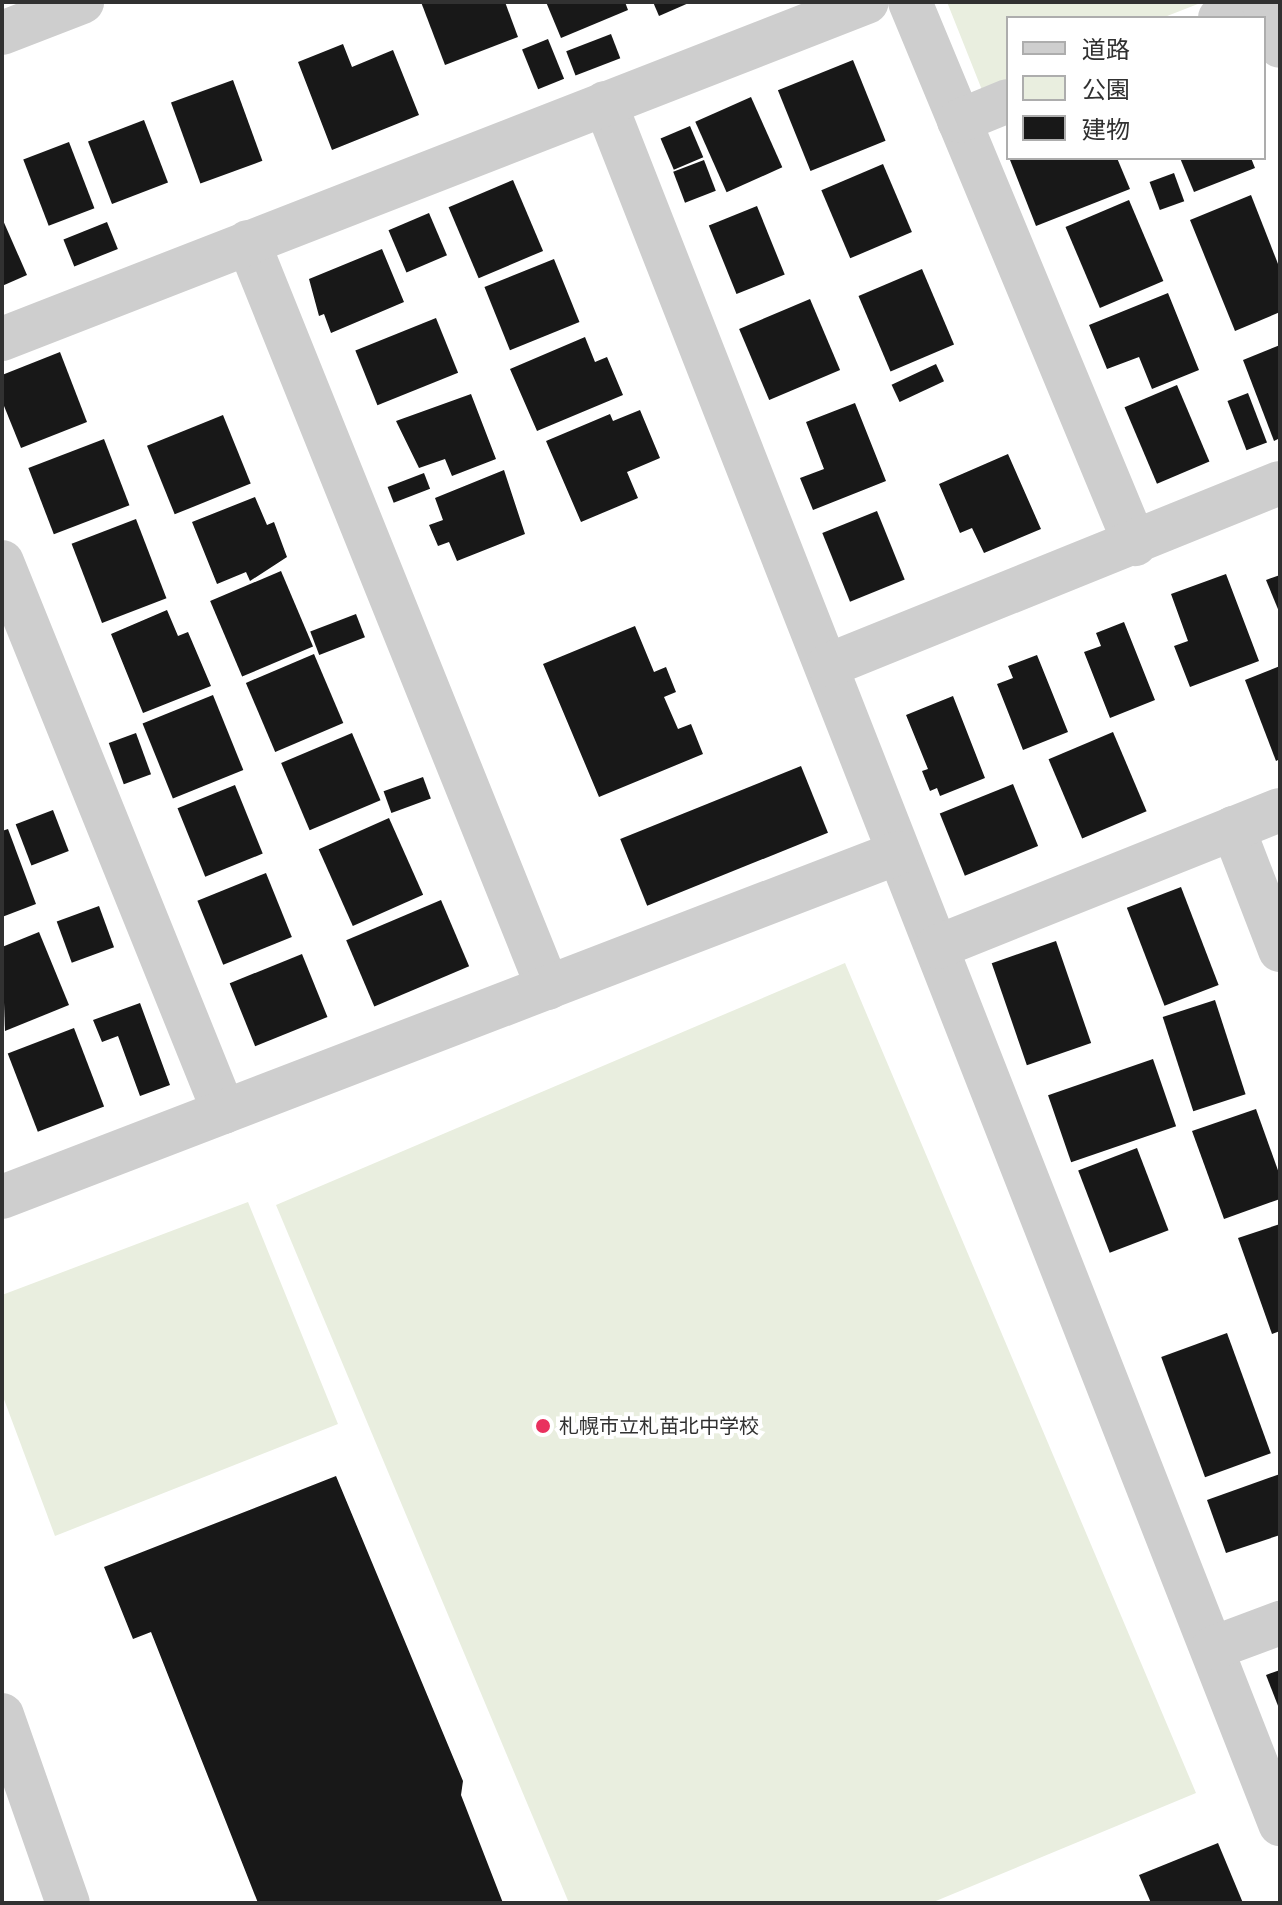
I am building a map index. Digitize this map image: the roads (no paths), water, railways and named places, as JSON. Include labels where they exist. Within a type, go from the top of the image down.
[{"type":"street","points":[[2,33],[82,2]]},
{"type":"street","points":[[2,339],[867,2]]},
{"type":"street","points":[[910,2],[1135,544]]},
{"type":"street","points":[[1225,16],[1263,2],[1280,46]]},
{"type":"street","points":[[959,121],[1006,102]]},
{"type":"street","points":[[605,103],[829,665],[897,853],[937,947],[1280,1824]]},
{"type":"street","points":[[248,242],[548,988]]},
{"type":"street","points":[[829,665],[1280,483]]},
{"type":"street","points":[[2,562],[224,1112]]},
{"type":"street","points":[[937,947],[1280,810]]},
{"type":"street","points":[[1233,828],[1280,950]]},
{"type":"street","points":[[2,1197],[897,853]]},
{"type":"street","points":[[1213,1648],[1280,1623]]},
{"type":"street","points":[[2,1715],[54,1899]]},
{"type":"place","name":"札幌市立札苗北中学校","points":[[543,1426]]}]
